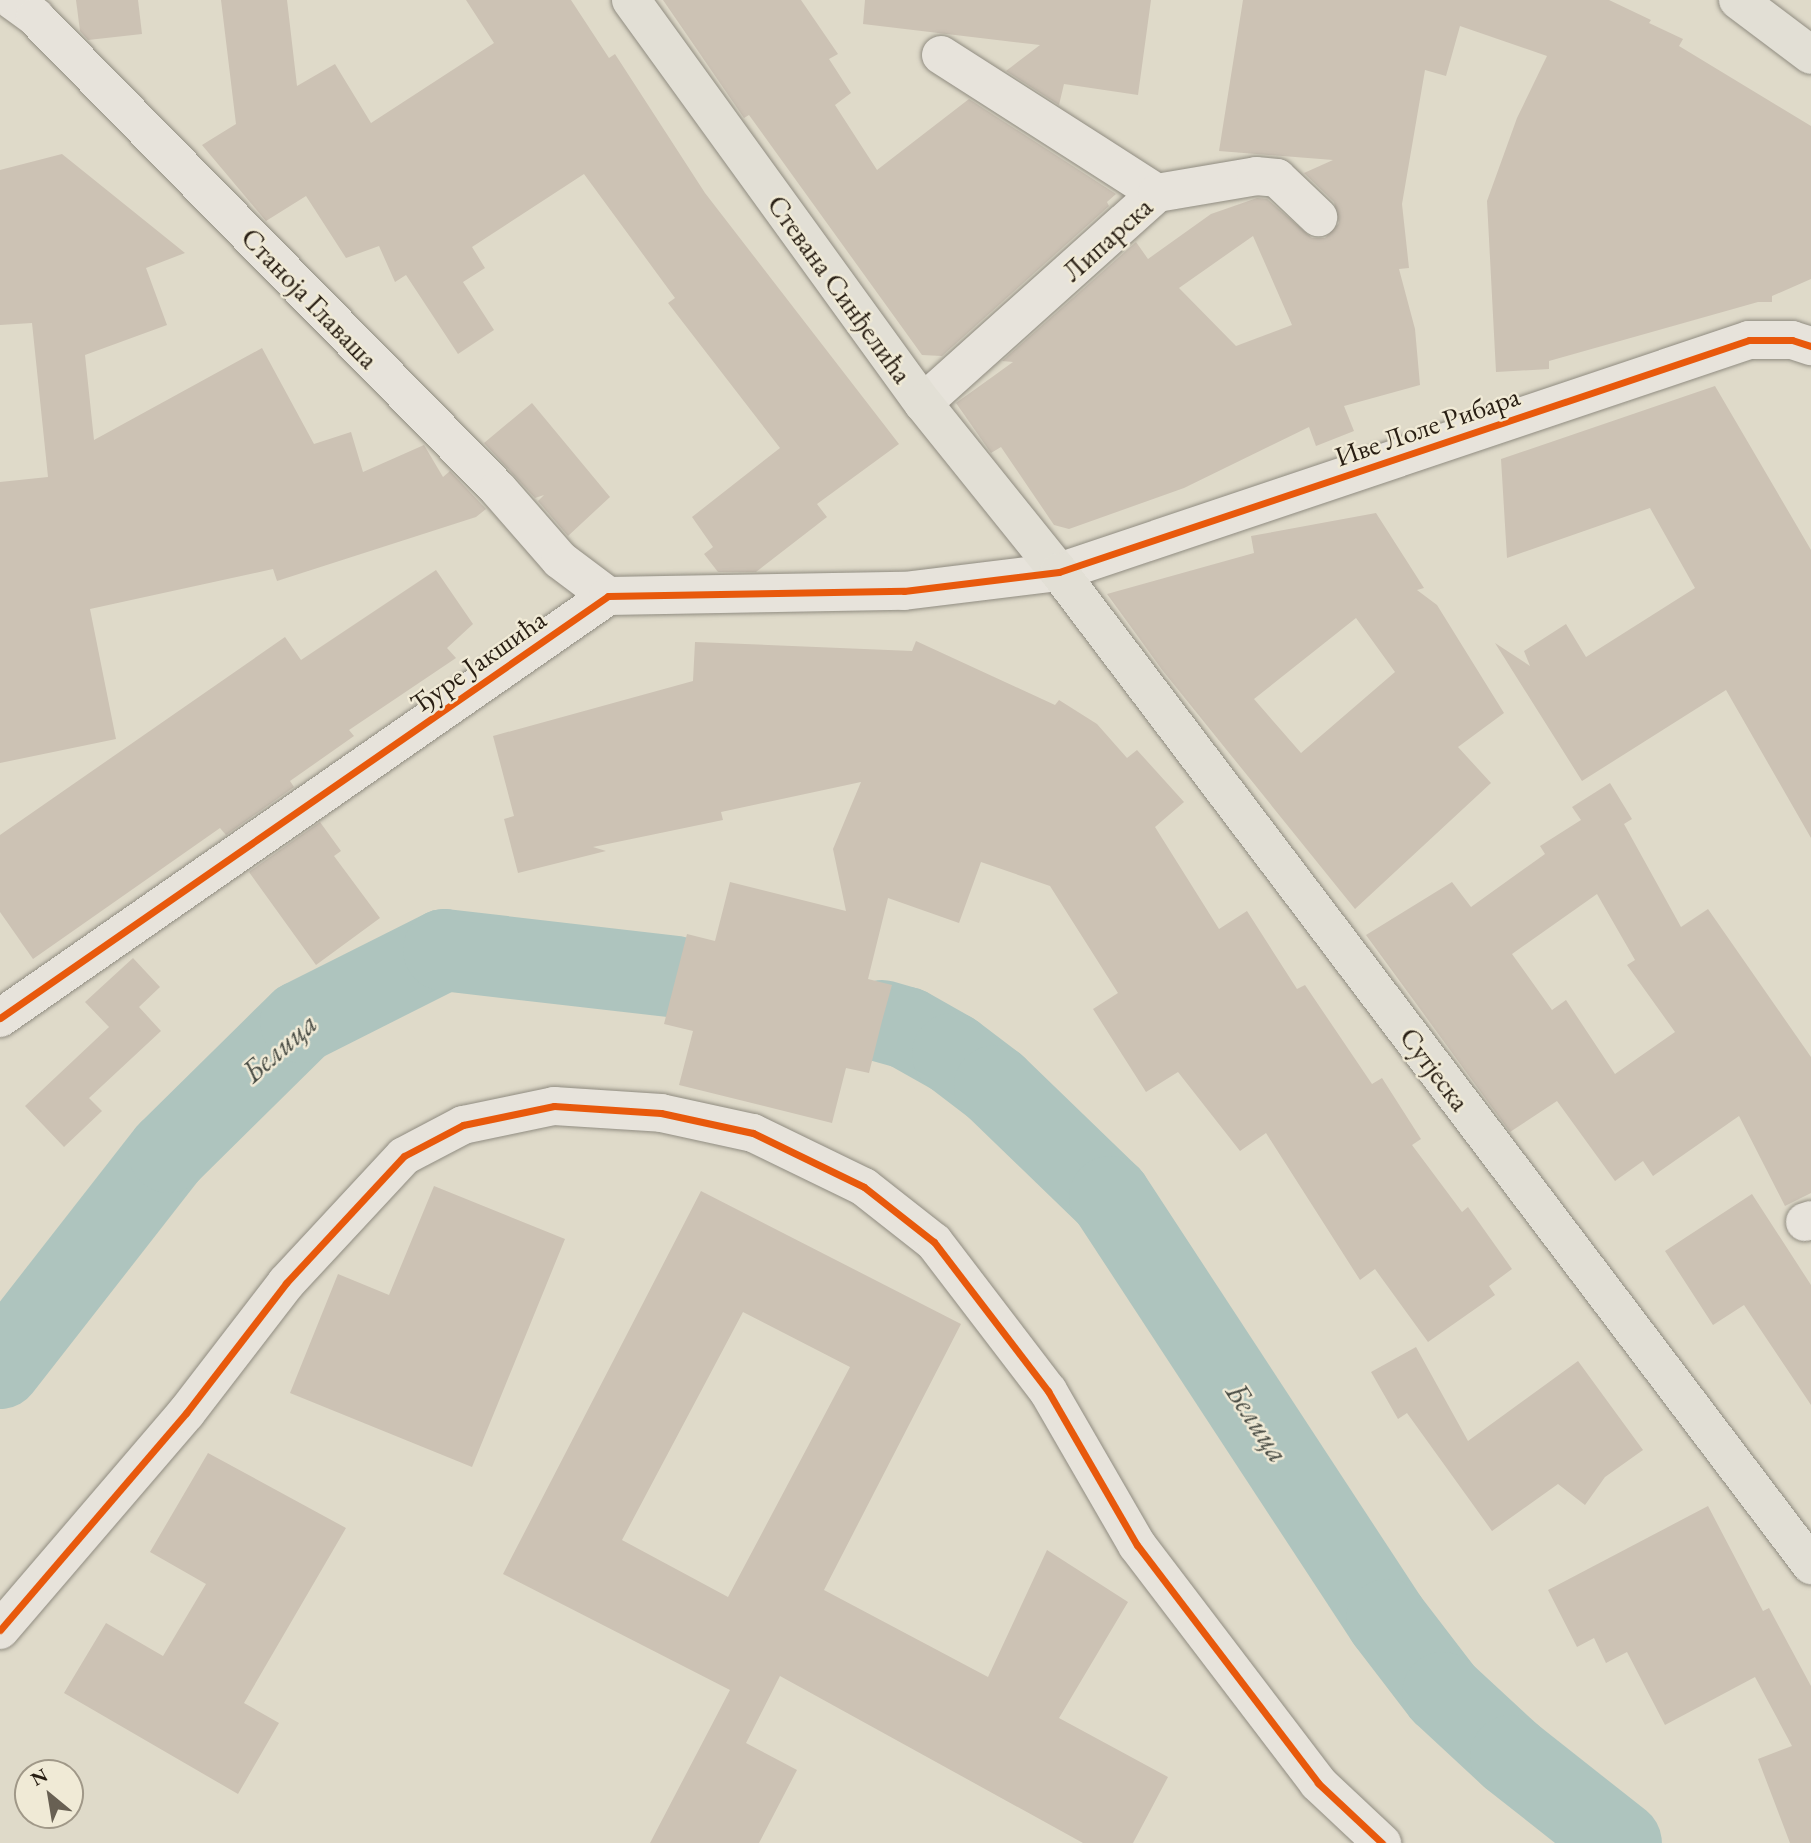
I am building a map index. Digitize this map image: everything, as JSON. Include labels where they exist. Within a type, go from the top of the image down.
[{"type":"main road","name":"Стевана Синђелића","points":[[631,0],[923,403],[1059,572]]},
{"type":"main road","points":[[1741,2],[1811,21]]},
{"type":"main road","points":[[1741,2],[1811,55]]},
{"type":"main road","name":"Сутјеска","points":[[1059,572],[1811,1565]]},
{"type":"street","name":"Станоја Главаша","points":[[12,0],[35,17],[498,489],[560,560],[608,596]]},
{"type":"street","points":[[941,55],[1157,193]]},
{"type":"street","name":"Липарска","points":[[923,403],[1157,193],[1256,176],[1277,178],[1318,217]]},
{"type":"street","name":"Иве Лоле Рибара","points":[[1059,572],[1749,340],[1792,340],[1811,346]]},
{"type":"street","points":[[608,596],[904,592],[1059,572]]},
{"type":"street","name":"Ђуре Јакшића","points":[[0,1018],[608,596]]},
{"type":"street","points":[[0,1630],[186,1413],[286,1283],[404,1156],[463,1125],[554,1106],[661,1113],[753,1133],[864,1187],[934,1242],[1048,1391],[1137,1545],[1318,1783],[1382,1843]]},
{"type":"building","points":[[76,0],[138,0],[142,34],[88,40],[80,31]]},
{"type":"building","points":[[221,0],[287,0],[297,86],[335,64],[371,123],[494,43],[466,0],[571,0],[609,58],[615,54],[705,193],[899,444],[817,504],[827,517],[756,572],[718,572],[704,554],[713,547],[692,517],[780,448],[668,303],[675,298],[584,174],[472,247],[485,268],[463,282],[494,330],[458,354],[406,275],[395,282],[379,246],[346,258],[306,196],[266,221],[202,145],[236,124]]},
{"type":"building","points":[[663,0],[801,0],[838,54],[829,59],[851,93],[835,105],[877,170],[969,99],[1116,194],[1107,202],[1109,206],[942,356],[922,355],[749,115],[744,118]]},
{"type":"building","points":[[865,0],[1151,0],[1138,95],[1064,84],[1059,105],[1006,71],[1040,45],[863,24]]},
{"type":"building","points":[[1243,0],[1609,0],[1683,39],[1679,46],[1811,126],[1811,279],[1772,296],[1772,302],[1758,302],[1549,361],[1549,369],[1496,372],[1487,201],[1517,118],[1547,56],[1460,26],[1446,76],[1425,70],[1402,204],[1409,268],[1399,269],[1415,329],[1420,385],[1344,406],[1354,431],[1316,446],[1309,427],[1184,488],[1069,529],[1054,525],[1001,447],[991,453],[956,403],[1013,362],[1002,361],[1136,242],[1148,259],[1211,214],[1257,198],[1267,199],[1312,238],[1325,238],[1339,223],[1334,202],[1304,173],[1333,160],[1219,151]],"holes":[[[1253,236],[1292,325],[1236,346],[1179,288]]]},
{"type":"building","points":[[62,154],[185,253],[146,268],[167,325],[85,355],[94,440],[262,348],[314,444],[351,432],[363,472],[424,445],[443,477],[450,471],[486,509],[476,517],[277,581],[273,569],[90,609],[116,739],[0,763],[0,482],[48,477],[32,323],[0,325],[0,170]]},
{"type":"building","points":[[1715,386],[1811,550],[1811,838],[1726,690],[1582,781],[1495,643],[1530,666],[1524,651],[1566,624],[1586,657],[1695,588],[1650,508],[1507,558],[1501,459]]},
{"type":"building","points":[[532,403],[610,497],[568,536],[538,501],[544,495],[535,498],[484,443]]},
{"type":"building","points":[[1376,513],[1424,588],[1417,590],[1437,605],[1504,713],[1458,747],[1491,783],[1355,909],[1163,671],[1107,594],[1254,553],[1251,536]],"holes":[[[1356,618],[1395,672],[1301,753],[1254,699]]]},
{"type":"building","points":[[436,570],[473,624],[447,648],[456,658],[349,730],[354,736],[290,781],[294,787],[226,835],[220,828],[33,959],[0,912],[0,835],[285,637],[301,660]]},
{"type":"building","points":[[916,641],[1055,705],[1059,700],[1097,724],[1127,758],[1137,750],[1184,802],[1155,827],[1219,929],[1247,911],[1297,989],[1305,985],[1372,1084],[1382,1078],[1421,1139],[1412,1145],[1462,1212],[1468,1207],[1512,1269],[1489,1286],[1495,1295],[1428,1342],[1375,1269],[1360,1280],[1266,1133],[1240,1151],[1178,1072],[1146,1092],[1093,1009],[1118,993],[1050,886],[981,862],[959,923],[888,898],[868,979],[892,985],[869,1073],[846,1068],[832,1123],[679,1085],[693,1031],[664,1024],[687,934],[715,941],[730,882],[846,911],[833,849],[861,782],[721,812],[723,820],[593,847],[606,851],[518,873],[504,819],[514,816],[493,736],[693,681],[695,642],[912,651]]},
{"type":"building","points":[[1610,783],[1632,819],[1624,824],[1681,927],[1708,909],[1811,1057],[1811,1193],[1785,1206],[1739,1116],[1653,1176],[1643,1161],[1615,1181],[1557,1101],[1510,1132],[1366,935],[1452,882],[1471,907],[1545,854],[1540,846],[1581,820],[1572,807]],"holes":[[[1597,894],[1635,960],[1627,965],[1675,1032],[1615,1074],[1566,1000],[1552,1010],[1512,954]]]},
{"type":"building","points":[[320,822],[341,851],[334,856],[380,918],[316,965],[249,872]]},
{"type":"building","points":[[133,958],[160,987],[139,1007],[161,1031],[89,1098],[102,1111],[64,1147],[25,1106],[109,1027],[85,1002]]},
{"type":"building","points":[[434,1186],[565,1239],[472,1467],[290,1393],[338,1274],[389,1295]]},
{"type":"building","points":[[701,1191],[961,1324],[824,1590],[988,1677],[1047,1550],[1128,1602],[1059,1718],[1168,1777],[1133,1843],[1083,1843],[780,1676],[746,1743],[797,1770],[759,1843],[650,1843],[730,1690],[503,1574]],"holes":[[[743,1312],[850,1367],[728,1597],[622,1540]]]},
{"type":"building","points":[[1752,1194],[1811,1285],[1811,1405],[1744,1305],[1713,1325],[1665,1251]]},
{"type":"building","points":[[1416,1347],[1468,1441],[1578,1361],[1643,1450],[1605,1477],[1585,1505],[1558,1484],[1492,1531],[1407,1413],[1398,1419],[1371,1372]]},
{"type":"building","points":[[208,1453],[346,1528],[244,1703],[279,1723],[238,1794],[64,1693],[106,1623],[163,1656],[206,1584],[150,1552]]},
{"type":"building","points":[[1708,1506],[1763,1611],[1769,1608],[1811,1686],[1811,1843],[1790,1843],[1758,1759],[1792,1746],[1755,1677],[1665,1725],[1627,1652],[1606,1663],[1594,1638],[1577,1647],[1548,1590]]},
{"type":"waterway","name":"Белица","points":[[0,1368],[169,1152],[301,1022],[444,950],[676,977]]},
{"type":"waterway","name":"Белица","points":[[882,1021],[907,1028],[953,1054],[995,1086],[1110,1197],[1387,1620],[1443,1693],[1511,1756],[1621,1843]]},
{"type":"cycle path","points":[[0,1018],[608,596],[904,591],[1059,572],[1749,340],[1792,340],[1811,346]]},
{"type":"cycle path","points":[[0,1630],[186,1413],[286,1283],[404,1156],[463,1125],[554,1106],[661,1113],[753,1133],[864,1187],[934,1242],[1048,1391],[1137,1545],[1318,1783],[1382,1843]]}]
